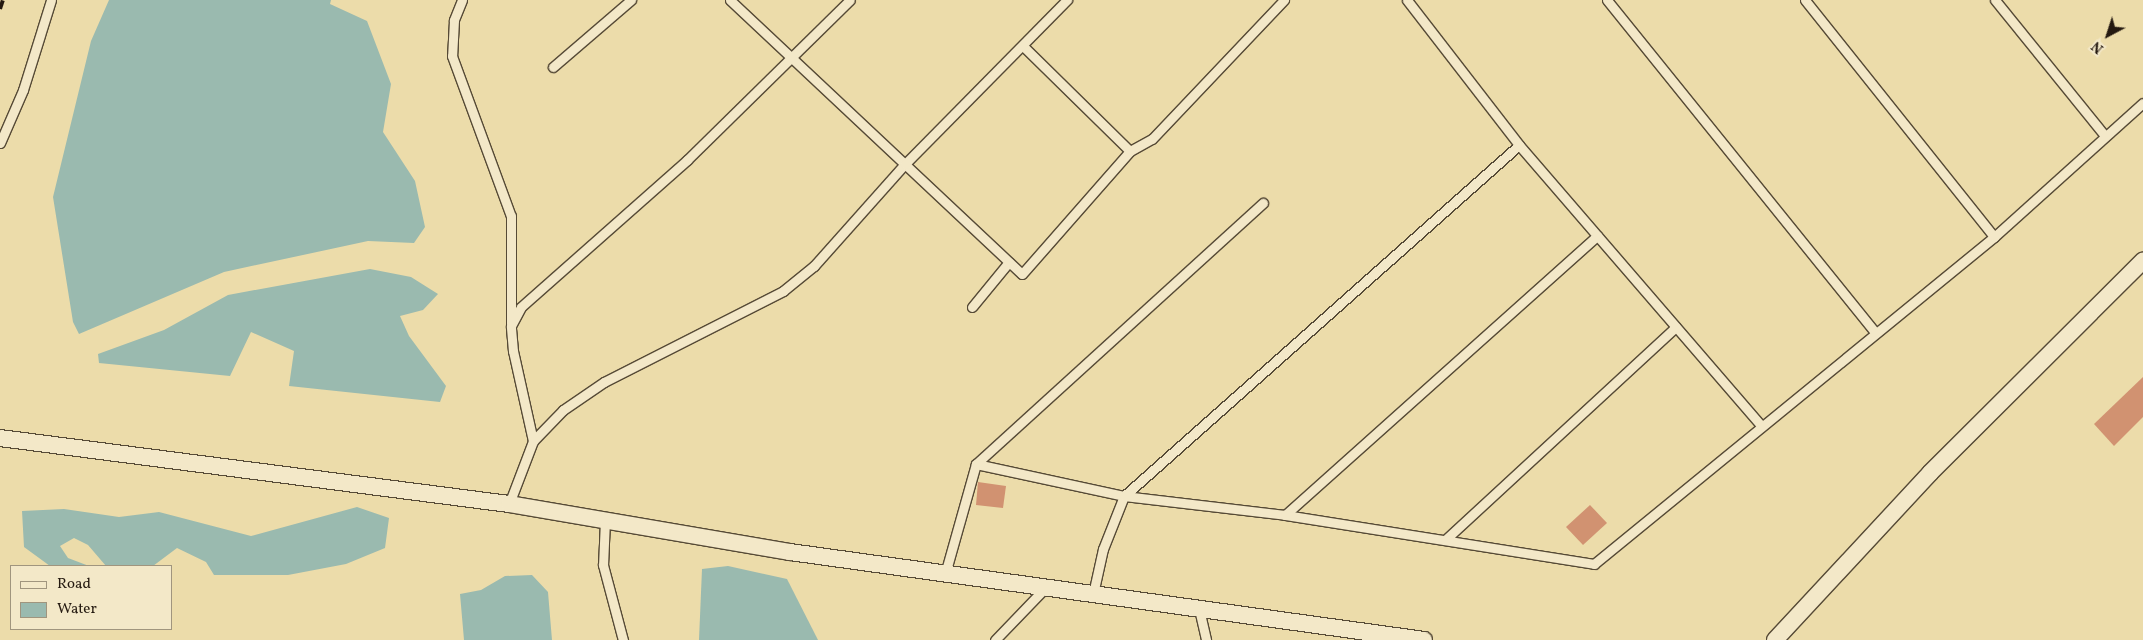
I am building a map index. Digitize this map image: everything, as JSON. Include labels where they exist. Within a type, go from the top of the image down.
[{"type":"street","points":[[1775,640],[1930,472],[2143,261]]},
{"type":"street","points":[[0,438],[509,504],[945,574],[1424,640]]},
{"type":"lane","points":[[0,143],[23,90],[51,0]]},
{"type":"lane","points":[[462,0],[454,20],[452,56],[511,216],[511,326],[533,441]]},
{"type":"lane","points":[[553,67],[630,0]]},
{"type":"lane","points":[[730,0],[793,56],[1022,274],[1130,151],[1152,139],[1284,0]]},
{"type":"lane","points":[[511,326],[539,288],[687,160],[850,0]]},
{"type":"lane","points":[[509,504],[533,441],[563,410],[604,382],[783,290],[814,266],[905,164],[1067,0]]},
{"type":"lane","points":[[1407,0],[1519,145],[1760,424]]},
{"type":"lane","points":[[1607,0],[1876,333]]},
{"type":"lane","points":[[1805,0],[1994,237]]},
{"type":"lane","points":[[1995,0],[2105,136]]},
{"type":"lane","points":[[1023,46],[1130,151]]},
{"type":"lane","points":[[976,464],[1124,496],[1285,515],[1594,564],[1625,543],[1760,424],[1994,237],[2143,103]]},
{"type":"lane","points":[[1093,594],[1103,549],[1124,496],[1519,145]]},
{"type":"lane","points":[[945,574],[976,464],[1263,203]]},
{"type":"lane","points":[[1285,515],[1597,236]]},
{"type":"lane","points":[[972,307],[1009,262]]},
{"type":"lane","points":[[1445,540],[1676,327]]},
{"type":"lane","points":[[605,520],[603,565],[623,640]]},
{"type":"lane","points":[[995,640],[1045,588]]},
{"type":"lane","points":[[1199,609],[1206,640]]},
{"type":"water","points":[[109,0],[331,0],[330,4],[367,21],[391,84],[383,132],[415,181],[425,227],[414,243],[368,241],[224,272],[79,334],[73,322],[53,197],[91,41]]},
{"type":"water","points":[[370,269],[411,277],[438,294],[423,310],[400,316],[409,336],[446,386],[440,402],[289,386],[294,351],[251,332],[230,376],[99,363],[98,354],[164,330],[228,295]]},
{"type":"water","points":[[357,507],[389,518],[385,548],[346,564],[288,575],[214,575],[206,562],[177,548],[154,565],[105,565],[88,545],[74,538],[60,546],[68,558],[86,565],[49,565],[24,547],[22,511],[64,509],[119,517],[159,512],[251,536]]},
{"type":"water","points":[[728,566],[787,579],[818,640],[699,640],[702,569]]},
{"type":"water","points":[[532,575],[548,592],[552,640],[464,640],[460,594],[481,590],[505,576]]},
{"type":"building","points":[[2143,377],[2143,417],[2114,446],[2094,424]]},
{"type":"building","points":[[978,482],[1006,486],[1003,508],[976,505]]},
{"type":"building","points":[[1590,505],[1607,523],[1583,545],[1566,527]]},
{"type":"railway","points":[[0,9],[3,0]]}]
